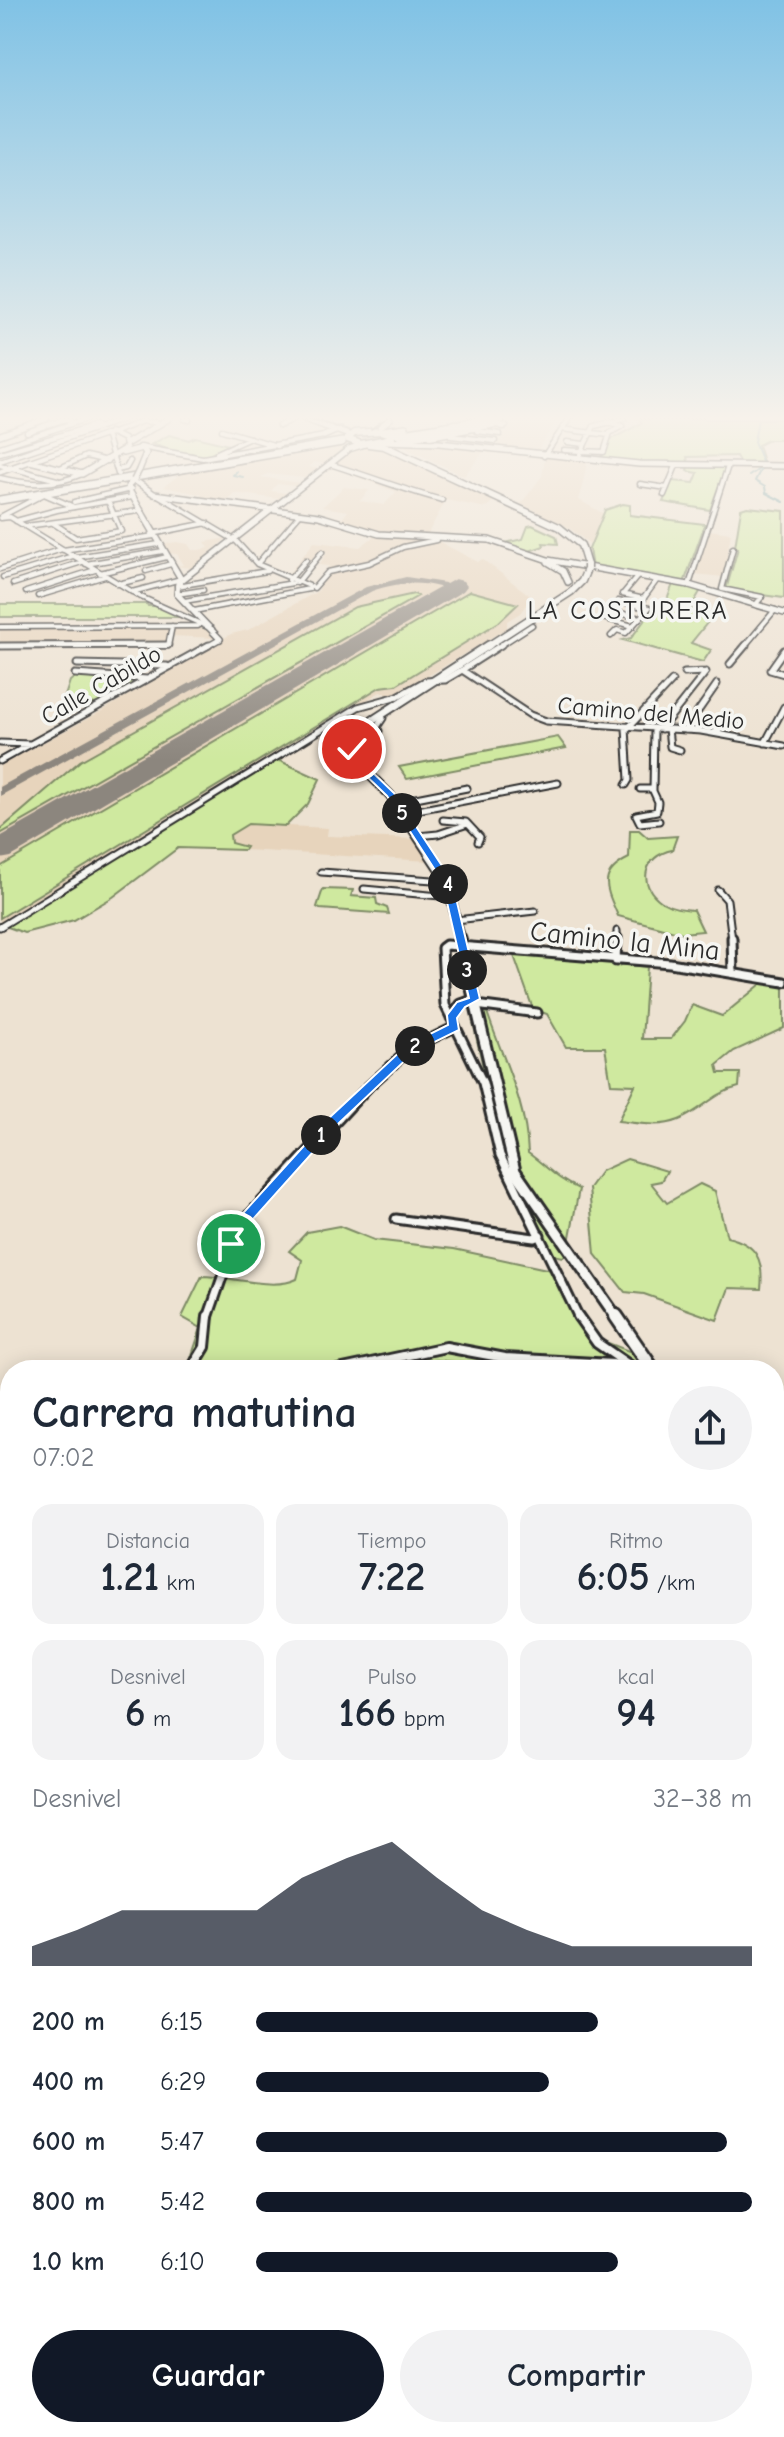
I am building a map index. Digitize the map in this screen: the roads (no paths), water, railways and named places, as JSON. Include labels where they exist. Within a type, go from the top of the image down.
[{"type":"main road","points":[[567,533],[583,548],[587,569],[581,582],[571,592],[380,716],[357,734],[352,743],[352,752],[358,763],[395,802],[447,881],[515,1171],[646,1360]]},
{"type":"main road","points":[[570,578],[587,569]]},
{"type":"main road","points":[[570,578],[581,582]]},
{"type":"main road","points":[[570,578],[571,592]]},
{"type":"street","points":[[37,533],[132,592],[214,630],[220,639]]},
{"type":"street","points":[[68,533],[76,538],[109,533]]},
{"type":"street","points":[[1,574],[62,549],[163,533]]},
{"type":"street","points":[[223,533],[257,564],[312,588]]},
{"type":"street","points":[[200,624],[194,611],[177,594],[177,586],[181,579],[241,533]]},
{"type":"street","points":[[257,564],[284,533]]},
{"type":"street","points":[[379,533],[489,540],[558,564],[689,585],[784,613]]},
{"type":"street","points":[[689,585],[706,533]]},
{"type":"street","points":[[101,534],[106,543]]},
{"type":"street","points":[[153,535],[181,579]]},
{"type":"street","points":[[380,554],[402,544],[410,536]]},
{"type":"street","points":[[194,611],[312,588],[328,572],[369,563],[403,547],[436,540]]},
{"type":"street","points":[[733,548],[722,589],[764,599],[756,604]]},
{"type":"street","points":[[1,574],[74,556],[163,551]]},
{"type":"street","points":[[13,584],[84,563],[163,551]]},
{"type":"street","points":[[1,574],[35,596],[163,551]]},
{"type":"street","points":[[184,601],[294,582],[322,552]]},
{"type":"street","points":[[294,582],[306,560]]},
{"type":"street","points":[[146,571],[171,564]]},
{"type":"street","points":[[558,564],[570,578]]},
{"type":"street","points":[[177,586],[269,571]]},
{"type":"street","points":[[26,592],[100,573]]},
{"type":"street","points":[[637,577],[623,594],[644,599]]},
{"type":"street","points":[[118,584],[143,578]]},
{"type":"street","points":[[132,592],[181,579]]},
{"type":"street","points":[[638,606],[657,580]]},
{"type":"street","points":[[177,594],[203,590]]},
{"type":"street","points":[[611,636],[617,630],[626,633],[649,608],[618,601]]},
{"type":"street","points":[[730,664],[775,610]]},
{"type":"street","points":[[612,611],[637,622]]},
{"type":"street","points":[[603,618],[637,622]]},
{"type":"street","points":[[621,618],[637,622]]},
{"type":"street","points":[[0,635],[2,627],[200,624]]},
{"type":"street","points":[[0,927],[358,707],[398,696],[425,681],[445,680],[532,625]]},
{"type":"street","points":[[0,646],[168,646],[172,626]]},
{"type":"street","points":[[79,646],[85,627]]},
{"type":"street","name":"Calle Cabildo","points":[[0,761],[220,639]]},
{"type":"street","points":[[784,650],[770,670],[784,674]]},
{"type":"street","points":[[77,664],[171,666]]},
{"type":"street","name":"Camino del Medio","points":[[462,670],[534,718],[566,724],[713,733],[784,746]]},
{"type":"street","points":[[680,750],[670,747],[665,729],[706,672],[684,673]]},
{"type":"street","points":[[75,674],[147,679]]},
{"type":"street","points":[[626,785],[629,780],[627,728],[672,681]]},
{"type":"street","points":[[685,730],[717,684]]},
{"type":"street","points":[[765,743],[784,707]]},
{"type":"street","points":[[379,731],[377,727],[383,718],[380,716]]},
{"type":"street","points":[[713,733],[738,720]]},
{"type":"street","points":[[654,729],[653,789],[658,804],[656,813],[638,813],[636,817],[640,823],[659,821]]},
{"type":"street","points":[[0,743],[31,745]]},
{"type":"street","points":[[402,813],[558,783]]},
{"type":"street","points":[[395,802],[467,788]]},
{"type":"street","points":[[640,789],[653,789]]},
{"type":"street","points":[[443,820],[460,820],[468,824],[480,837],[478,842]]},
{"type":"street","points":[[418,836],[435,837],[468,824]]},
{"type":"street","points":[[321,872],[447,881]]},
{"type":"street","points":[[364,889],[451,897]]},
{"type":"street","points":[[718,890],[727,900],[735,962],[733,973]]},
{"type":"street","points":[[456,920],[535,911]]},
{"type":"street","points":[[616,961],[617,931]]},
{"type":"street","points":[[462,947],[446,945],[442,948],[443,995],[483,1083],[505,1169],[588,1332],[597,1343],[620,1360]]},
{"type":"street","name":"Camino la Mina","points":[[462,947],[670,963],[784,982]]},
{"type":"street","points":[[451,1018],[461,1004],[475,1002],[537,1013]]},
{"type":"street","points":[[197,1360],[205,1347],[209,1311],[240,1225],[369,1086],[410,1049],[455,1027]]},
{"type":"street","points":[[396,1219],[534,1238],[540,1235]]},
{"type":"street","points":[[385,1360],[446,1347],[505,1358],[541,1360]]},
{"type":"district","name":"LA COSTURERA","points":[[628,610]]}]
